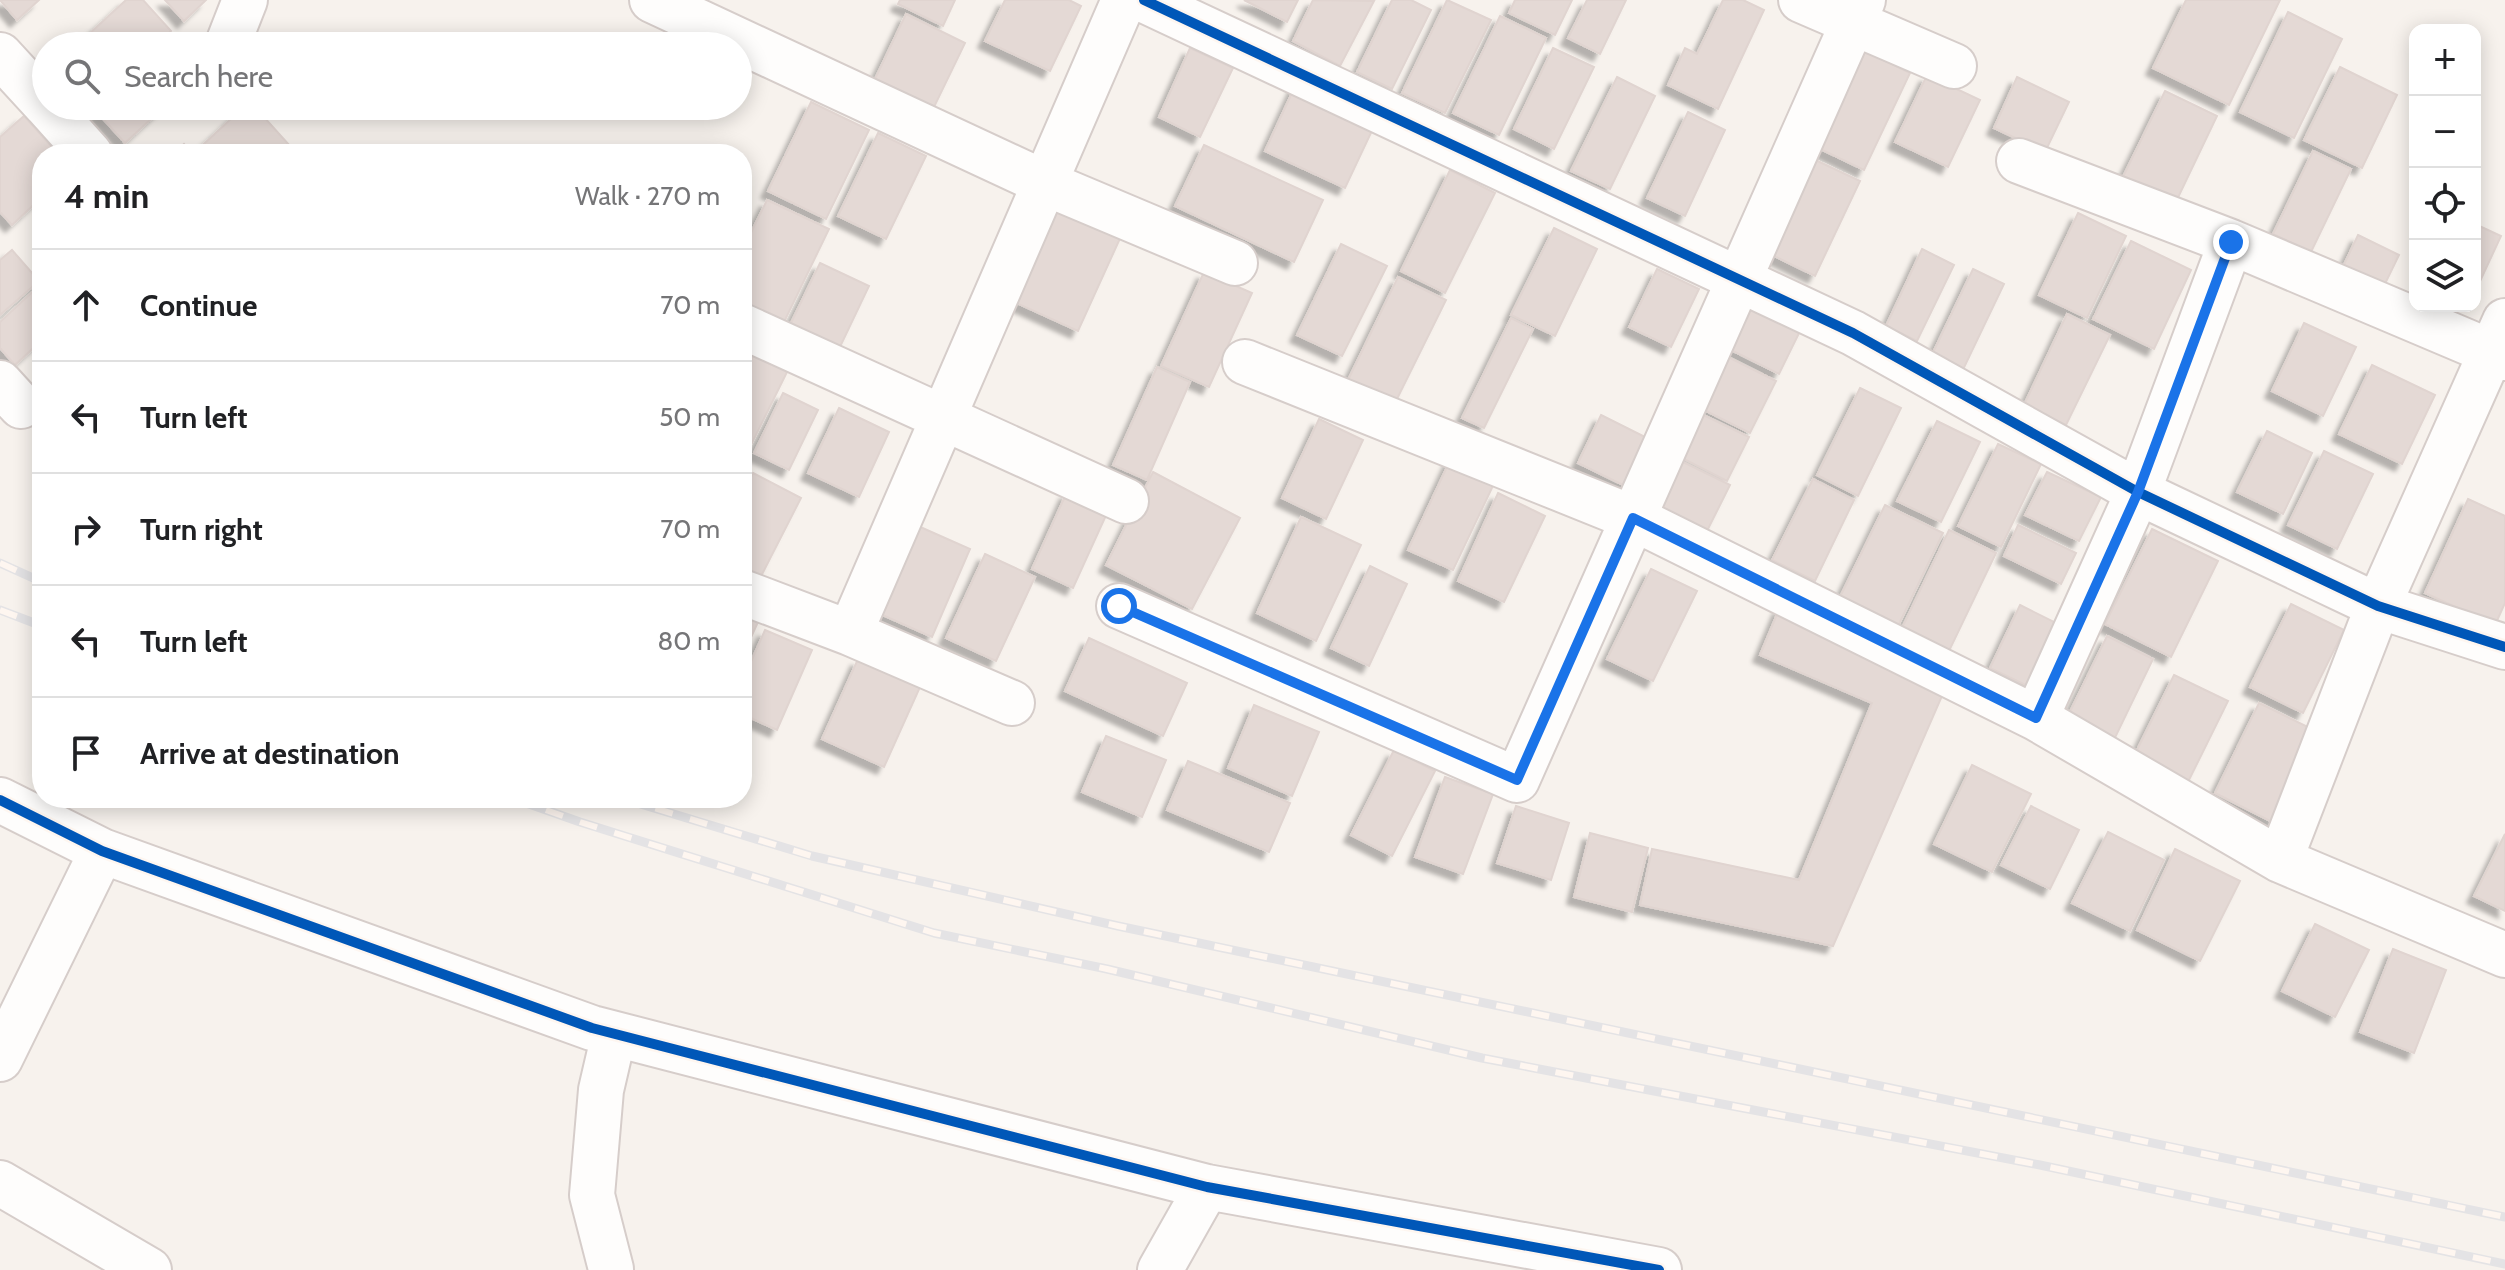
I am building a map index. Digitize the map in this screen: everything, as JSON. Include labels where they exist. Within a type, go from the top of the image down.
[{"type":"street","points":[[232,32],[245,0]]},
{"type":"street","points":[[652,0],[721,32]]},
{"type":"street","points":[[850,633],[1124,0]]},
{"type":"street","points":[[1144,0],[1853,333],[2138,492],[2378,606],[2505,647]]},
{"type":"street","points":[[1801,0],[1857,11],[1954,66]]},
{"type":"street","points":[[1119,606],[1517,780],[1857,11]]},
{"type":"street","points":[[752,47],[1045,183],[1235,263]]},
{"type":"street","points":[[5,71],[32,94]]},
{"type":"street","points":[[59,120],[81,144]]},
{"type":"street","points":[[2019,161],[2501,343],[2378,606],[2280,860]]},
{"type":"street","points":[[2036,718],[2138,492],[2231,242]]},
{"type":"street","points":[[752,331],[1126,501]]},
{"type":"street","points":[[1245,362],[1633,518],[2036,718],[2280,860],[2505,955]]},
{"type":"street","points":[[752,596],[850,633],[1012,703]]},
{"type":"street","points":[[0,800],[102,851],[592,1028],[1207,1187],[1659,1270]]},
{"type":"street","points":[[0,1059],[102,851]]},
{"type":"street","points":[[611,1269],[592,1195],[601,1090],[614,1034]]},
{"type":"street","points":[[0,1183],[149,1270]]},
{"type":"street","points":[[1160,1270],[1207,1187]]},
{"type":"building","points":[[0,0],[39,0],[17,20]]},
{"type":"building","points":[[126,0],[143,0],[171,31],[170,32],[91,32]]},
{"type":"building","points":[[165,0],[206,0],[184,21]]},
{"type":"building","points":[[900,0],[955,0],[943,26],[898,4]]},
{"type":"building","points":[[1005,0],[1069,0],[1081,6],[1050,71],[985,41]]},
{"type":"building","points":[[1244,0],[1298,0],[1287,22]]},
{"type":"building","points":[[1313,0],[1374,1],[1340,66],[1293,41]]},
{"type":"building","points":[[1392,0],[1411,0],[1431,10],[1392,89],[1357,72]]},
{"type":"building","points":[[1447,0],[1491,20],[1445,113],[1402,93]]},
{"type":"building","points":[[1515,0],[1572,0],[1555,35],[1509,13]]},
{"type":"building","points":[[1587,0],[1626,0],[1600,54],[1568,38]]},
{"type":"building","points":[[1723,0],[1743,0],[1764,10],[1718,109],[1668,85],[1685,48],[1697,54]]},
{"type":"building","points":[[2186,0],[2280,0],[2229,105],[2153,68]]},
{"type":"building","points":[[2288,12],[2342,39],[2294,138],[2240,112]]},
{"type":"building","points":[[906,14],[965,43],[934,107],[875,79]]},
{"type":"building","points":[[1500,16],[1546,38],[1499,135],[1453,113]]},
{"type":"building","points":[[1190,48],[1233,68],[1200,137],[1159,117]]},
{"type":"building","points":[[1553,48],[1594,67],[1554,149],[1514,129]]},
{"type":"building","points":[[1861,49],[1910,73],[1864,170],[1814,146]]},
{"type":"building","points":[[2340,67],[2397,95],[2362,168],[2304,140]]},
{"type":"building","points":[[1927,75],[1980,100],[1948,167],[1895,142]]},
{"type":"building","points":[[1617,77],[1655,96],[1610,189],[1571,171]]},
{"type":"building","points":[[2017,77],[2069,102],[2045,152],[1994,128]]},
{"type":"building","points":[[1297,82],[1377,120],[1345,188],[1265,151]]},
{"type":"building","points":[[2165,91],[2217,116],[2173,208],[2120,183]]},
{"type":"building","points":[[811,102],[869,130],[826,219],[768,191]]},
{"type":"building","points":[[1688,112],[1725,130],[1685,216],[1647,198]]},
{"type":"building","points":[[24,116],[49,144],[32,144],[32,206],[12,225],[0,212],[0,137]]},
{"type":"building","points":[[104,120],[150,120],[125,143]]},
{"type":"building","points":[[230,120],[267,120],[288,144],[204,144]]},
{"type":"building","points":[[878,133],[926,156],[886,239],[838,216]]},
{"type":"building","points":[[1204,145],[1323,200],[1294,262],[1175,206]]},
{"type":"building","points":[[2313,151],[2351,169],[2311,252],[2273,234]]},
{"type":"building","points":[[1809,157],[1860,181],[1815,276],[1764,251]]},
{"type":"building","points":[[1450,170],[1495,193],[1445,293],[1401,271]]},
{"type":"building","points":[[767,200],[829,229],[784,322],[752,307],[752,231]]},
{"type":"building","points":[[1053,204],[1122,234],[1078,331],[1010,300]]},
{"type":"building","points":[[2078,213],[2126,236],[2087,318],[2039,295]]},
{"type":"building","points":[[2481,227],[2501,236],[2481,279]]},
{"type":"building","points":[[1554,228],[1597,249],[1555,336],[1511,315]]},
{"type":"building","points":[[2358,235],[2399,255],[2383,288],[2342,269]]},
{"type":"building","points":[[2131,241],[2191,270],[2154,349],[2093,319]]},
{"type":"building","points":[[1341,244],[1387,266],[1342,356],[1297,335]]},
{"type":"building","points":[[1922,249],[1954,265],[1917,341],[1886,326]]},
{"type":"building","points":[[12,250],[32,273],[32,287],[0,315],[0,260]]},
{"type":"building","points":[[820,263],[869,286],[839,349],[790,325]]},
{"type":"building","points":[[1657,269],[1699,289],[1671,347],[1629,327]]},
{"type":"building","points":[[1973,269],[2004,284],[1959,378],[1928,363]]},
{"type":"building","points":[[1204,272],[1252,293],[1209,387],[1161,366]]},
{"type":"building","points":[[1398,277],[1446,300],[1395,403],[1348,380]]},
{"type":"building","points":[[32,292],[32,349],[15,365],[0,348],[0,322]]},
{"type":"building","points":[[1751,299],[1803,325],[1779,374],[1727,348]]},
{"type":"building","points":[[2067,314],[2110,335],[2066,425],[2024,405]]},
{"type":"building","points":[[1511,318],[1533,329],[1484,428],[1462,418]]},
{"type":"building","points":[[2304,323],[2356,347],[2323,416],[2272,391]]},
{"type":"building","points":[[754,354],[788,370],[752,443]]},
{"type":"building","points":[[1722,354],[1776,381],[1750,433],[1696,406]]},
{"type":"building","points":[[2372,365],[2435,395],[2402,464],[2339,434]]},
{"type":"building","points":[[1157,367],[1190,382],[1147,480],[1113,465]]},
{"type":"building","points":[[1860,388],[1901,408],[1858,496],[1817,475]]},
{"type":"building","points":[[783,393],[818,410],[789,470],[754,453]]},
{"type":"building","points":[[839,408],[889,432],[859,497],[808,473]]},
{"type":"building","points":[[1691,409],[1749,437],[1727,481],[1670,452]]},
{"type":"building","points":[[1601,415],[1651,440],[1627,487],[1578,463]]},
{"type":"building","points":[[1319,419],[1363,440],[1326,519],[1282,498]]},
{"type":"building","points":[[1937,421],[1980,442],[1941,522],[1897,501]]},
{"type":"building","points":[[2267,431],[2312,453],[2283,514],[2237,492]]},
{"type":"building","points":[[1998,444],[2041,464],[2001,547],[1958,526]]},
{"type":"building","points":[[2324,451],[2373,474],[2337,549],[2288,525]]},
{"type":"building","points":[[1454,452],[1499,473],[1453,570],[1408,550]]},
{"type":"building","points":[[1677,459],[1730,485],[1705,535],[1653,510]]},
{"type":"building","points":[[1153,472],[1240,518],[1192,609],[1106,565]]},
{"type":"building","points":[[2047,472],[2101,497],[2079,541],[2025,515]]},
{"type":"building","points":[[752,475],[801,498],[757,584],[752,581]]},
{"type":"building","points":[[1813,479],[1854,500],[1815,581],[1772,560]]},
{"type":"building","points":[[1067,492],[1108,511],[1073,588],[1032,569]]},
{"type":"building","points":[[1498,493],[1545,516],[1504,602],[1458,581]]},
{"type":"building","points":[[2468,499],[2505,516],[2505,603],[2495,625],[2425,593]]},
{"type":"building","points":[[1885,505],[1943,533],[1898,626],[1840,597]]},
{"type":"building","points":[[1301,517],[1361,545],[1316,641],[1257,613]]},
{"type":"building","points":[[2018,525],[2076,553],[2061,584],[2004,556]]},
{"type":"building","points":[[918,526],[970,549],[932,637],[878,613]]},
{"type":"building","points":[[2152,529],[2218,561],[2171,657],[2105,624]]},
{"type":"building","points":[[1949,530],[1996,553],[1949,651],[1902,628]]},
{"type":"building","points":[[985,554],[1035,577],[996,661],[946,638]]},
{"type":"building","points":[[1370,566],[1407,584],[1369,666],[1331,648]]},
{"type":"building","points":[[1651,569],[1697,591],[1653,681],[1607,659]]},
{"type":"building","points":[[2291,604],[2344,630],[2303,713],[2250,687]]},
{"type":"building","points":[[2020,605],[2066,628],[2036,690],[1990,668]]},
{"type":"building","points":[[1780,607],[1945,689],[1833,946],[1640,905],[1652,849],[1799,880],[1872,703],[1760,655]]},
{"type":"building","points":[[752,619],[758,622],[752,635]]},
{"type":"building","points":[[765,630],[812,650],[777,730],[752,719],[752,659]]},
{"type":"building","points":[[2107,636],[2153,659],[2110,748],[2064,724]]},
{"type":"building","points":[[1089,638],[1187,683],[1163,736],[1065,691]]},
{"type":"building","points":[[858,659],[920,687],[884,767],[822,739]]},
{"type":"building","points":[[2174,675],[2228,701],[2188,782],[2134,756]]},
{"type":"building","points":[[2259,703],[2318,732],[2274,823],[2215,793]]},
{"type":"building","points":[[1254,705],[1319,732],[1292,796],[1228,768]]},
{"type":"building","points":[[1106,736],[1166,760],[1142,817],[1082,792]]},
{"type":"building","points":[[1394,750],[1435,771],[1392,856],[1351,835]]},
{"type":"building","points":[[1188,761],[1290,803],[1269,852],[1167,810]]},
{"type":"building","points":[[1972,765],[2031,794],[1992,872],[1934,844]]},
{"type":"building","points":[[1445,777],[1493,794],[1463,874],[1415,857]]},
{"type":"building","points":[[1516,806],[1569,823],[1551,880],[1497,863]]},
{"type":"building","points":[[2031,806],[2079,830],[2050,889],[2001,865]]},
{"type":"building","points":[[2108,832],[2164,860],[2130,931],[2072,903]]},
{"type":"building","points":[[1590,833],[1648,848],[1632,912],[1574,897]]},
{"type":"building","points":[[2505,834],[2505,911],[2474,896]]},
{"type":"building","points":[[2175,849],[2240,881],[2200,961],[2137,930]]},
{"type":"building","points":[[2315,924],[2369,950],[2335,1017],[2282,991]]},
{"type":"building","points":[[2393,949],[2446,970],[2414,1053],[2360,1032]]},
{"type":"railway","points":[[0,563],[32,577]]},
{"type":"railway","points":[[0,610],[32,622]]},
{"type":"railway","points":[[540,808],[934,933],[1107,969],[1482,1058],[2040,1165],[2505,1264]]},
{"type":"railway","points":[[654,808],[812,856],[1118,926],[2505,1217]]},
{"type":"cycle path","points":[[1144,0],[1853,333],[2138,492],[2378,606],[2505,647]]},
{"type":"cycle path","points":[[0,800],[102,851],[592,1028],[1207,1187],[1659,1270]]},
{"type":"route","points":[[1119,606],[1517,780],[1633,518],[2036,718],[2138,492],[2231,242]]}]
